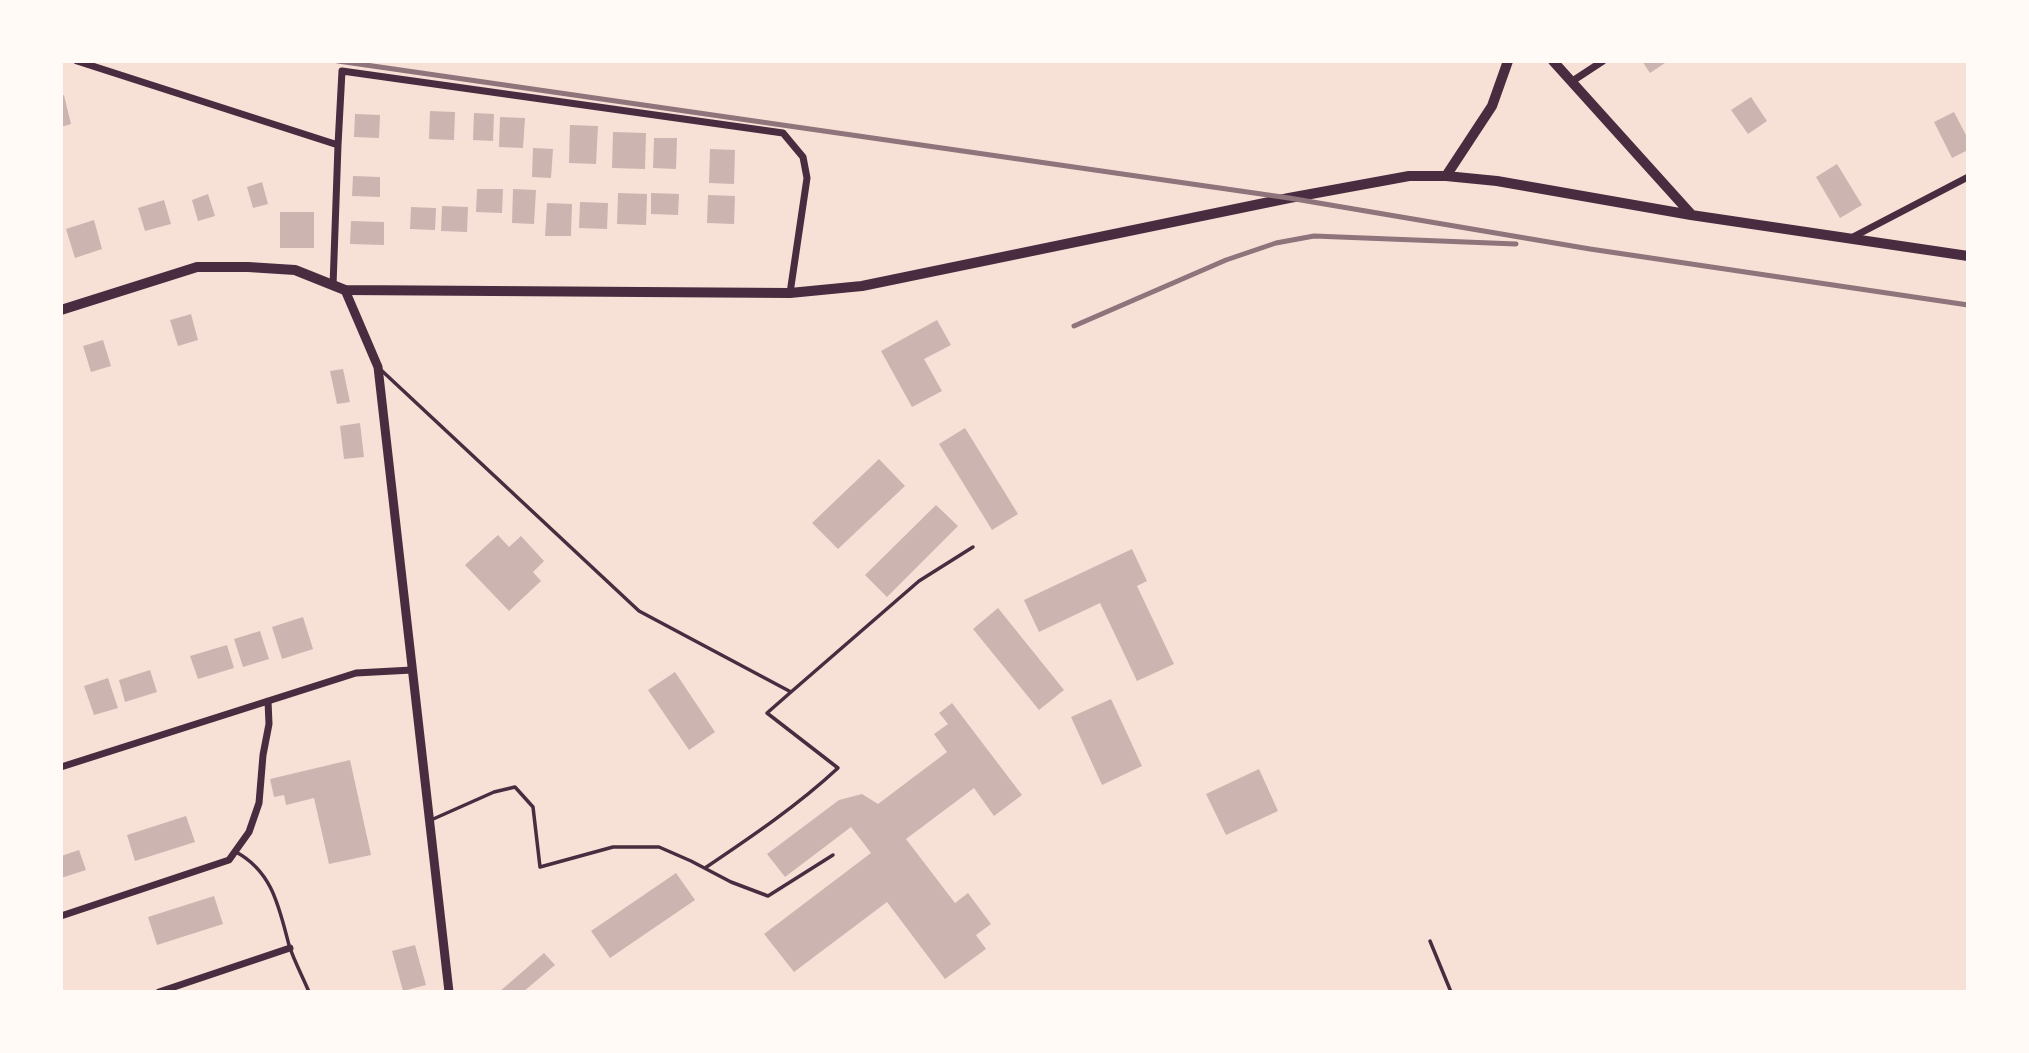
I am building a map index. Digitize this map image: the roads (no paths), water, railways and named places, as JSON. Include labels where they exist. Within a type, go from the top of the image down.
[{"type":"main road","points":[[1446,176],[1492,106],[1508,61]]},
{"type":"main road","points":[[1553,61],[1691,215]]},
{"type":"main road","points":[[61,310],[197,267],[295,270],[345,290],[790,293],[863,286],[1289,198],[1396,179],[1446,176],[1497,181],[1691,215],[1968,256]]},
{"type":"street","points":[[77,61],[338,145]]},
{"type":"street","points":[[1571,82],[1603,61]]},
{"type":"street","points":[[333,286],[342,71],[783,133],[803,157],[807,178],[790,293]]},
{"type":"street","points":[[1851,238],[1968,177]]},
{"type":"street","points":[[345,290],[379,368],[449,992]]},
{"type":"street","points":[[61,767],[356,673],[412,670]]},
{"type":"street","points":[[61,916],[229,860],[249,832],[260,803],[263,755],[269,724],[268,701]]},
{"type":"street","points":[[159,992],[290,948]]},
{"type":"lane","points":[[379,368],[639,611],[791,692]]},
{"type":"lane","points":[[705,869],[774,820],[838,768],[767,713],[919,581],[973,547]]},
{"type":"lane","points":[[429,820],[494,792],[515,787],[533,807],[540,867],[613,847],[659,847],[731,883],[768,896],[833,855]]},
{"type":"lane","points":[[235,852],[251,860],[264,875],[280,908],[290,948],[309,992]]},
{"type":"lane","points":[[1430,941],[1451,992]]},
{"type":"railway","points":[[338,61],[1289,198],[1590,249],[1968,305]]},
{"type":"railway","points":[[1074,326],[1226,260],[1276,243],[1314,236],[1516,244]]}]
